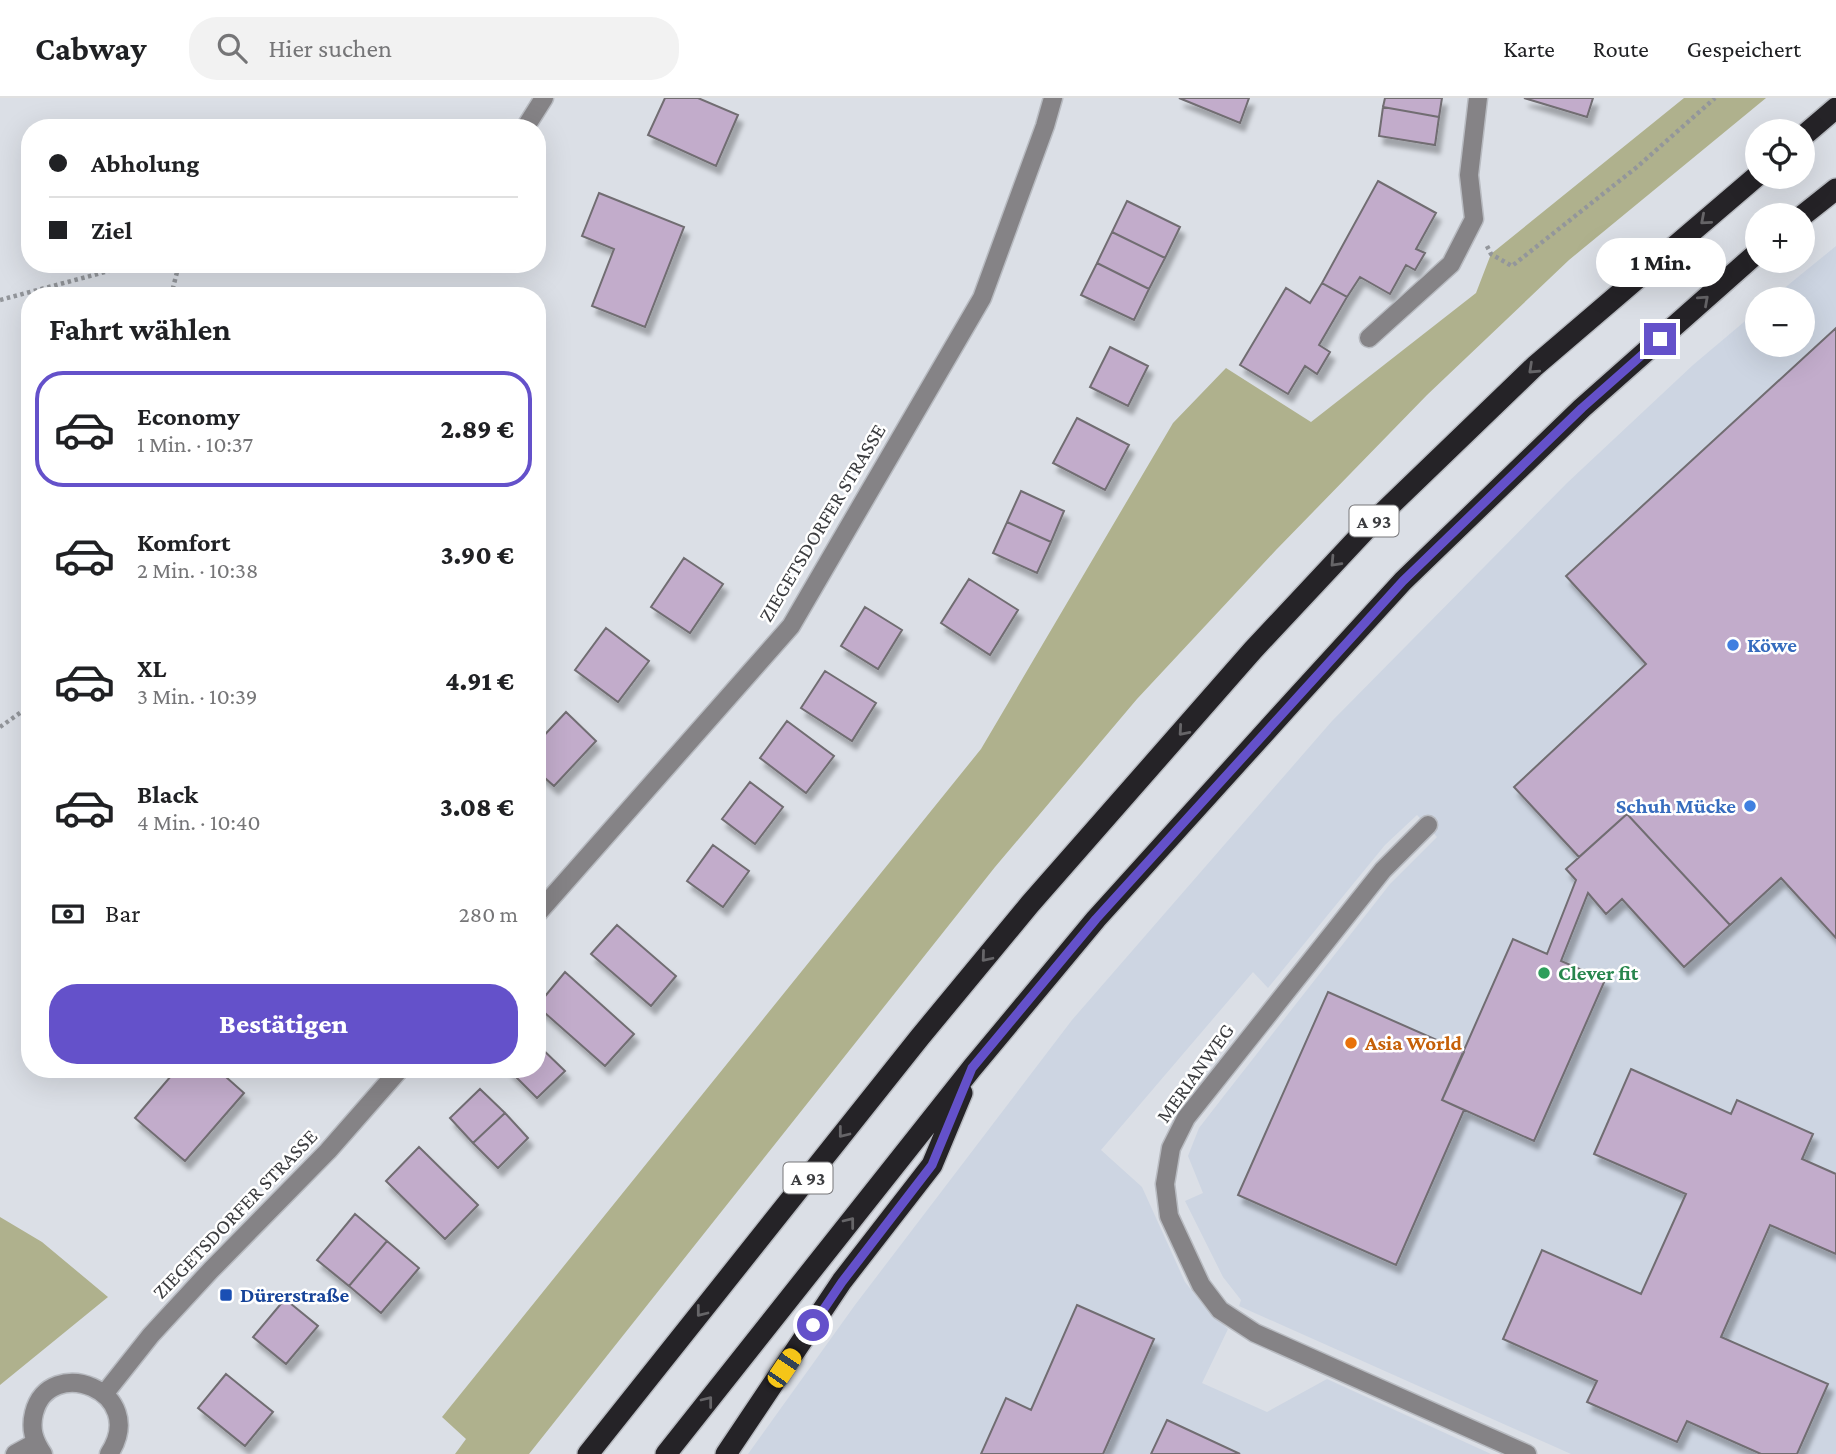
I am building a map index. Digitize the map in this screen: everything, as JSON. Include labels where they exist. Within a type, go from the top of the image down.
[{"type":"highway","points":[[1815,126],[1836,108]]},
{"type":"highway","name":"A 93","points":[[588,1454],[920,1037],[1030,904],[1253,650],[1370,525],[1535,366],[1745,186]]},
{"type":"highway","points":[[1815,206],[1836,190]]},
{"type":"highway","name":"A 93","points":[[666,1454],[972,1068],[1096,919],[1403,581],[1582,408],[1745,264]]},
{"type":"highway","points":[[726,1454],[842,1282],[932,1165],[972,1068]]},
{"type":"street","points":[[531,119],[544,98]]},
{"type":"street","name":"ZIEGETSDORFER STRASSE","points":[[546,904],[790,626],[982,298],[1053,98]]},
{"type":"street","points":[[1369,338],[1451,264],[1474,219],[1469,175],[1478,98]]},
{"type":"street","name":"MERIANWEG","points":[[1428,825],[1383,870],[1186,1118],[1171,1148],[1165,1184],[1169,1216],[1201,1285],[1220,1310],[1255,1333],[1527,1454]]},
{"type":"street","name":"ZIEGETSDORFER STRASSE","points":[[105,1393],[151,1335],[328,1151],[392,1078]]},
{"type":"street","points":[[15,1454],[39,1449],[32,1426],[35,1409],[44,1395],[58,1385],[75,1382],[92,1385],[105,1393],[116,1409],[120,1426],[116,1443],[109,1454]]},
{"type":"path","points":[[1474,219],[1491,254],[1512,266],[1637,167],[1715,98]]},
{"type":"path","points":[[49,287],[101,273]]},
{"type":"path","points":[[0,300],[21,294]]},
{"type":"path","points":[[0,727],[21,712]]},
{"type":"shaded area","points":[[1836,246],[1836,1454],[1571,1454],[1239,1306],[1241,1300],[1223,1277],[1185,1201],[1203,1193],[1188,1156],[1199,1128],[1223,1097],[1390,884],[1437,837],[1417,815],[1385,845],[1268,988],[1253,972],[1101,1150],[1142,1187],[1185,1282],[1204,1306],[1228,1329],[1202,1383],[1267,1412],[1327,1379],[1491,1454],[748,1454],[855,1305],[1072,1020],[1332,721],[1567,483],[1693,365],[1745,321],[1745,357],[1815,357],[1815,287],[1786,287],[1803,273],[1815,273],[1815,263]]},
{"type":"green space","points":[[1684,98],[1766,98],[1569,260],[1427,395],[1276,550],[1137,699],[995,867],[529,1454],[455,1454],[466,1439],[442,1417],[981,749],[1173,423],[1226,368],[1311,422],[1476,293],[1491,254]]},
{"type":"green space","points":[[0,1217],[42,1242],[108,1297],[0,1385]]},
{"type":"building","points":[[665,98],[698,98],[738,115],[716,166],[648,135]]},
{"type":"building","points":[[1179,98],[1249,98],[1240,123]]},
{"type":"building","points":[[1385,98],[1442,98],[1439,117],[1383,107]]},
{"type":"building","points":[[1524,98],[1593,98],[1587,117]]},
{"type":"building","points":[[1383,107],[1439,117],[1435,145],[1379,136]]},
{"type":"building","points":[[1378,181],[1436,213],[1416,249],[1425,253],[1415,270],[1406,265],[1390,294],[1360,277],[1347,297],[1322,283]]},
{"type":"building","points":[[599,193],[684,227],[645,327],[592,306],[614,249],[582,236]]},
{"type":"building","points":[[1127,201],[1180,227],[1165,258],[1112,232]]},
{"type":"building","points":[[1112,232],[1165,258],[1149,289],[1097,263]]},
{"type":"building","points":[[1097,263],[1149,289],[1134,320],[1081,295]]},
{"type":"building","points":[[1322,283],[1347,297],[1319,345],[1330,352],[1317,374],[1305,366],[1288,394],[1240,365],[1286,288],[1310,303]]},
{"type":"building","name":"Köwe","points":[[1836,328],[1836,938],[1781,878],[1730,925],[1627,814],[1579,857],[1514,787],[1646,664],[1566,576],[1804,357],[1815,357],[1815,347]]},
{"type":"building","points":[[1110,347],[1148,366],[1128,406],[1090,387]]},
{"type":"building","points":[[1077,418],[1129,445],[1105,490],[1053,463]]},
{"type":"building","points":[[1021,491],[1064,511],[1051,542],[1007,522]]},
{"type":"building","points":[[1007,522],[1051,542],[1037,573],[993,553]]},
{"type":"building","points":[[684,558],[723,584],[690,633],[651,607]]},
{"type":"building","points":[[969,579],[1018,610],[990,655],[941,623]]},
{"type":"building","points":[[865,607],[902,630],[878,669],[841,646]]},
{"type":"building","points":[[606,628],[649,661],[618,702],[575,670]]},
{"type":"building","points":[[825,671],[876,703],[852,741],[801,708]]},
{"type":"building","points":[[566,712],[596,741],[554,786],[546,779],[546,733]]},
{"type":"building","points":[[787,721],[834,756],[806,793],[760,758]]},
{"type":"building","points":[[750,782],[783,807],[755,844],[722,819]]},
{"type":"building","name":"Clever fit","points":[[1627,814],[1730,925],[1684,967],[1622,899],[1606,914],[1588,893],[1561,961],[1605,980],[1534,1141],[1442,1100],[1513,939],[1547,954],[1576,880],[1566,869]]},
{"type":"building","points":[[713,845],[749,871],[723,907],[687,881]]},
{"type":"building","points":[[617,925],[676,976],[651,1006],[591,954]]},
{"type":"building","points":[[565,972],[634,1034],[605,1066],[546,1014],[546,995]]},
{"type":"building","points":[[1328,992],[1464,1052],[1442,1100],[1464,1110],[1396,1265],[1238,1195]]},
{"type":"building","points":[[546,1053],[565,1071],[537,1098],[517,1078],[546,1078]]},
{"type":"building","points":[[1631,1069],[1731,1114],[1737,1100],[1813,1134],[1802,1159],[1836,1174],[1836,1254],[1770,1225],[1721,1337],[1828,1384],[1797,1454],[1761,1454],[1687,1421],[1677,1442],[1587,1402],[1597,1381],[1503,1339],[1542,1250],[1641,1294],[1686,1194],[1594,1154]]},
{"type":"building","points":[[169,1078],[227,1078],[244,1093],[185,1161],[135,1118]]},
{"type":"building","points":[[480,1089],[505,1113],[473,1143],[450,1118]]},
{"type":"building","points":[[505,1113],[528,1138],[498,1168],[473,1143]]},
{"type":"building","points":[[419,1147],[478,1205],[445,1239],[386,1181]]},
{"type":"building","points":[[355,1214],[387,1241],[349,1286],[317,1260]]},
{"type":"building","points":[[387,1241],[419,1268],[381,1313],[349,1286]]},
{"type":"building","points":[[285,1299],[318,1326],[286,1364],[253,1337]]},
{"type":"building","points":[[1077,1305],[1154,1339],[1103,1454],[981,1454],[1006,1398],[1031,1410]]},
{"type":"building","points":[[226,1374],[273,1412],[245,1446],[198,1408]]},
{"type":"building","points":[[1167,1420],[1240,1454],[1151,1454]]},
{"type":"place","name":"Köwe","points":[[1733,645]]},
{"type":"place","name":"Schuh Mücke","points":[[1750,806]]},
{"type":"place","name":"Clever fit","points":[[1544,973]]},
{"type":"place","name":"Asia World","points":[[1351,1043]]},
{"type":"place","name":"Dürerstraße","points":[[226,1295]]},
{"type":"route","points":[[813,1325],[842,1282],[932,1165],[972,1068],[1096,919],[1403,581],[1582,408],[1660,339]]}]
